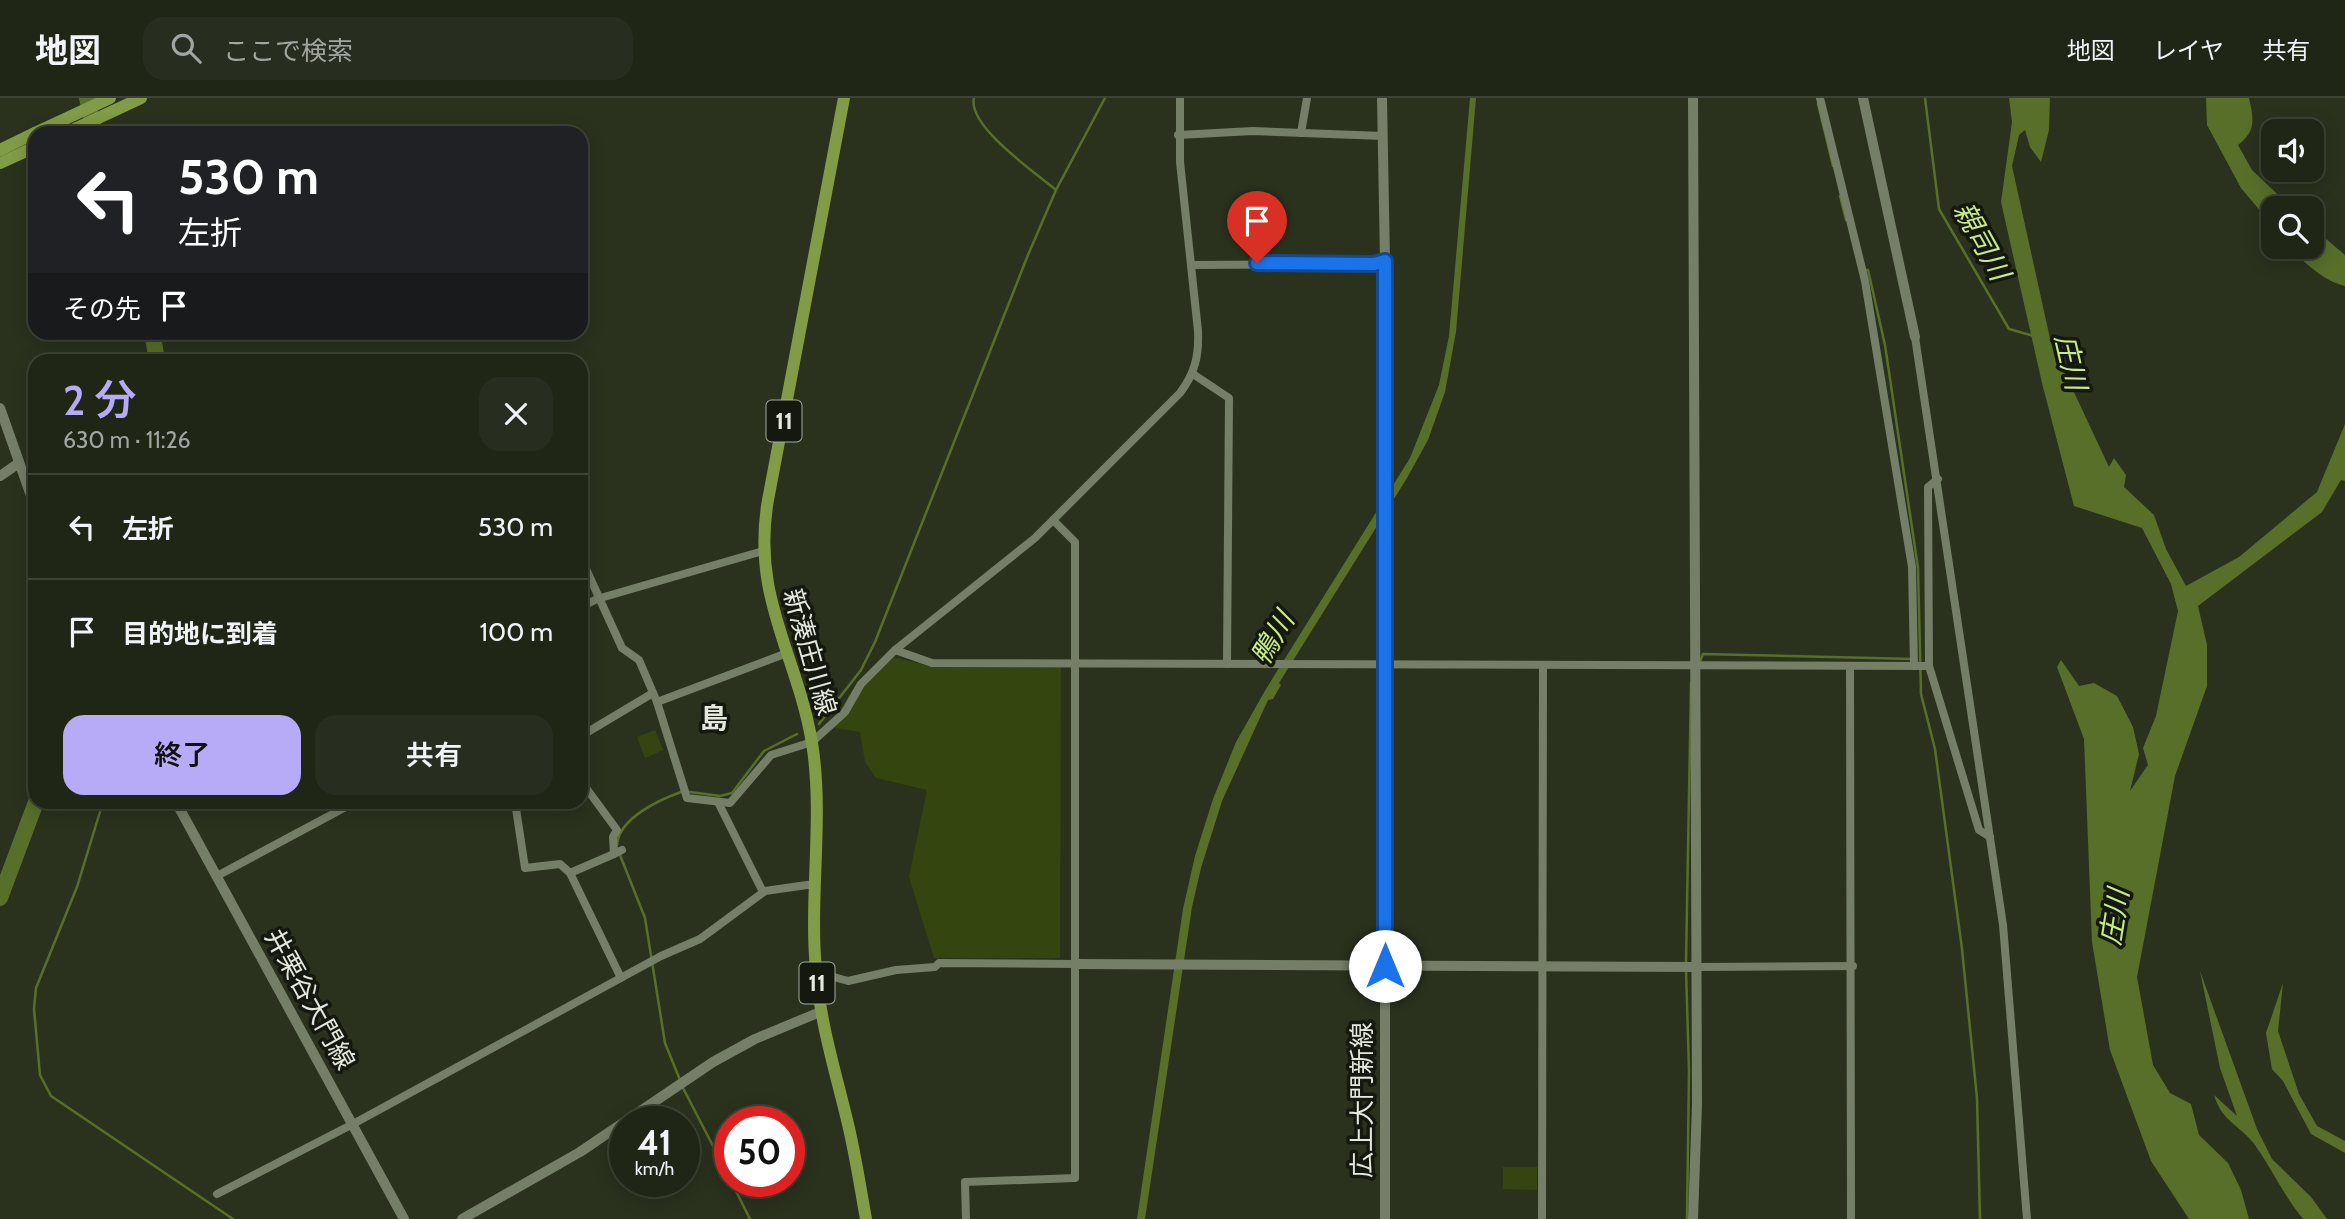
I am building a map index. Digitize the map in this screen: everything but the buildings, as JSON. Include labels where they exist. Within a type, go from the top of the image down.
[{"type":"main road","points":[[50,126],[110,98]]},
{"type":"main road","points":[[81,126],[141,98]]},
{"type":"main road","name":"新湊庄川線","points":[[844,98],[768,500],[763,551],[768,597],[812,742],[816,787],[812,928],[820,1012],[847,1121],[866,1219]]},
{"type":"main road","name":"広上大門新線","points":[[1382,98],[1385,261],[1385,1219]]},
{"type":"main road","points":[[0,149],[28,136]]},
{"type":"main road","points":[[0,163],[28,150]]},
{"type":"main road","points":[[0,408],[28,488]]},
{"type":"main road","points":[[0,476],[19,463]]},
{"type":"main road","name":"井栗谷大門線","points":[[180,809],[404,1219]]},
{"type":"street","points":[[588,576],[622,648],[639,660],[657,702],[687,798],[730,803],[771,755],[812,742],[845,712],[861,684],[895,650],[1003,566],[1053,520],[1180,393],[1193,374],[1199,349],[1178,135],[1180,98]]},
{"type":"street","points":[[1301,133],[1307,98]]},
{"type":"street","points":[[1693,98],[1697,1104],[1693,1219]]},
{"type":"street","points":[[1820,98],[1866,281],[1912,567],[1914,666]]},
{"type":"street","points":[[1863,98],[1915,337],[1938,479],[2003,925],[2027,1219]]},
{"type":"street","points":[[1178,135],[1205,132],[1383,136]]},
{"type":"street","points":[[1191,265],[1374,264],[1385,261]]},
{"type":"street","points":[[1193,374],[1229,398],[1227,664]]},
{"type":"street","points":[[1938,479],[1928,487],[1929,666],[1979,830],[1990,837]]},
{"type":"street","points":[[967,1219],[965,1182],[1075,1178],[1075,542],[1053,520]]},
{"type":"street","points":[[588,604],[763,551]]},
{"type":"street","points":[[895,650],[932,663],[1929,666]]},
{"type":"street","points":[[657,702],[787,653]]},
{"type":"street","points":[[1542,1219],[1544,665]]},
{"type":"street","points":[[1850,666],[1852,1219]]},
{"type":"street","points":[[588,732],[653,693]]},
{"type":"street","points":[[570,873],[618,852],[613,837],[617,830],[588,791]]},
{"type":"street","points":[[718,802],[763,892]]},
{"type":"street","points":[[217,876],[342,809]]},
{"type":"street","points":[[516,809],[525,868],[560,864],[570,873],[621,978]]},
{"type":"street","points":[[217,1194],[353,1124],[621,978],[700,939],[763,892],[814,884]]},
{"type":"street","points":[[816,972],[848,981],[896,970],[935,967],[939,963],[1187,967],[1853,966]]},
{"type":"street","points":[[462,1219],[580,1152],[713,1062],[755,1039],[820,1012]]},
{"type":"shaded area","points":[[885,655],[933,667],[1061,667],[1060,958],[934,958],[909,877],[927,790],[876,778],[865,762],[860,732],[829,727],[858,681]]},
{"type":"shaded area","points":[[655,730],[663,750],[645,758],[637,737]]},
{"type":"shaded area","points":[[1503,1167],[1537,1167],[1537,1190],[1503,1189]]},
{"type":"water","points":[[1470,98],[1476,98],[1456,332],[1445,392],[1428,440],[1279,683],[1281,685],[1273,699],[1268,700],[1222,801],[1192,907],[1145,1219],[1137,1219],[1183,909],[1195,856],[1213,799],[1236,742],[1266,689],[1410,458],[1439,385],[1449,336]]},
{"type":"water","name":"庄川","points":[[2009,98],[2050,98],[2049,130],[2041,162],[2030,147],[2025,130],[2019,135],[2012,166],[2051,343],[2109,467],[2114,458],[2126,475],[2124,487],[2154,515],[2166,549],[2186,586],[2239,557],[2317,492],[2345,424],[2345,481],[2341,480],[2322,512],[2198,606],[2207,645],[2207,686],[2175,776],[2137,977],[2153,1065],[2170,1093],[2191,1104],[2199,1135],[2228,1163],[2241,1190],[2249,1219],[2189,1219],[2151,1161],[2110,1050],[2092,942],[2084,739],[2057,667],[2061,660],[2079,686],[2094,683],[2117,696],[2133,727],[2139,754],[2130,791],[2148,765],[2143,748],[2156,716],[2178,611],[2171,584],[2142,528],[2074,506],[2042,383],[2001,202],[2012,122]]},
{"type":"water","points":[[2206,98],[2249,98],[2251,130],[2238,145],[2261,182],[2265,182],[2279,196],[2261,196],[2261,212],[2241,188],[2207,125]]},
{"type":"water","points":[[2324,237],[2345,255],[2345,286],[2315,271],[2302,259],[2324,259]]},
{"type":"water","points":[[2200,971],[2257,1129],[2272,1159],[2311,1197],[2327,1219],[2303,1219],[2255,1145],[2217,1104],[2214,1095],[2237,1116],[2220,1068]]},
{"type":"water","points":[[2283,983],[2278,1031],[2299,1094],[2317,1126],[2345,1141],[2345,1153],[2311,1134],[2283,1081],[2272,1069],[2266,1033]]},
{"type":"waterway","points":[[87,98],[93,126]]},
{"type":"waterway","points":[[974,98],[975,109],[981,122],[992,135],[1019,161],[1056,190]]},
{"type":"waterway","points":[[819,724],[861,670],[875,642],[1028,255],[1056,190],[1105,98]]},
{"type":"waterway","name":"親司川","points":[[1925,98],[1939,209],[2009,329],[2034,336]]},
{"type":"waterway","points":[[1818,104],[1833,166]]},
{"type":"waterway","points":[[1840,196],[1846,220]]},
{"type":"waterway","points":[[1864,270],[1868,270],[1885,345],[1918,568],[1921,694],[1935,749],[1962,949],[1977,1098],[1980,1219]]},
{"type":"waterway","points":[[153,340],[156,354]]},
{"type":"waterway","points":[[1699,664],[1703,654],[1913,659]]},
{"type":"waterway","points":[[1686,963],[1691,683]]},
{"type":"waterway","points":[[690,792],[720,796],[732,793],[764,751],[797,734]]},
{"type":"waterway","points":[[617,845],[619,835],[632,818],[652,805],[681,792]]},
{"type":"waterway","points":[[0,898],[33,809]]},
{"type":"waterway","points":[[101,809],[77,887],[36,988],[34,1009],[40,1075],[51,1096],[233,1219]]},
{"type":"waterway","points":[[620,855],[645,918],[665,1043],[680,1080]]},
{"type":"waterway","points":[[1686,969],[1689,1070],[1687,1219]]},
{"type":"waterway","points":[[682,1086],[714,1148]]},
{"type":"waterway","points":[[739,1197],[750,1219]]},
{"type":"district","name":"島","points":[[714,718]]},
{"type":"route","points":[[1257,263],[1374,264],[1385,261],[1385,966]]},
{"type":"water label","name":"鴨川","points":[[1272,638]]}]
